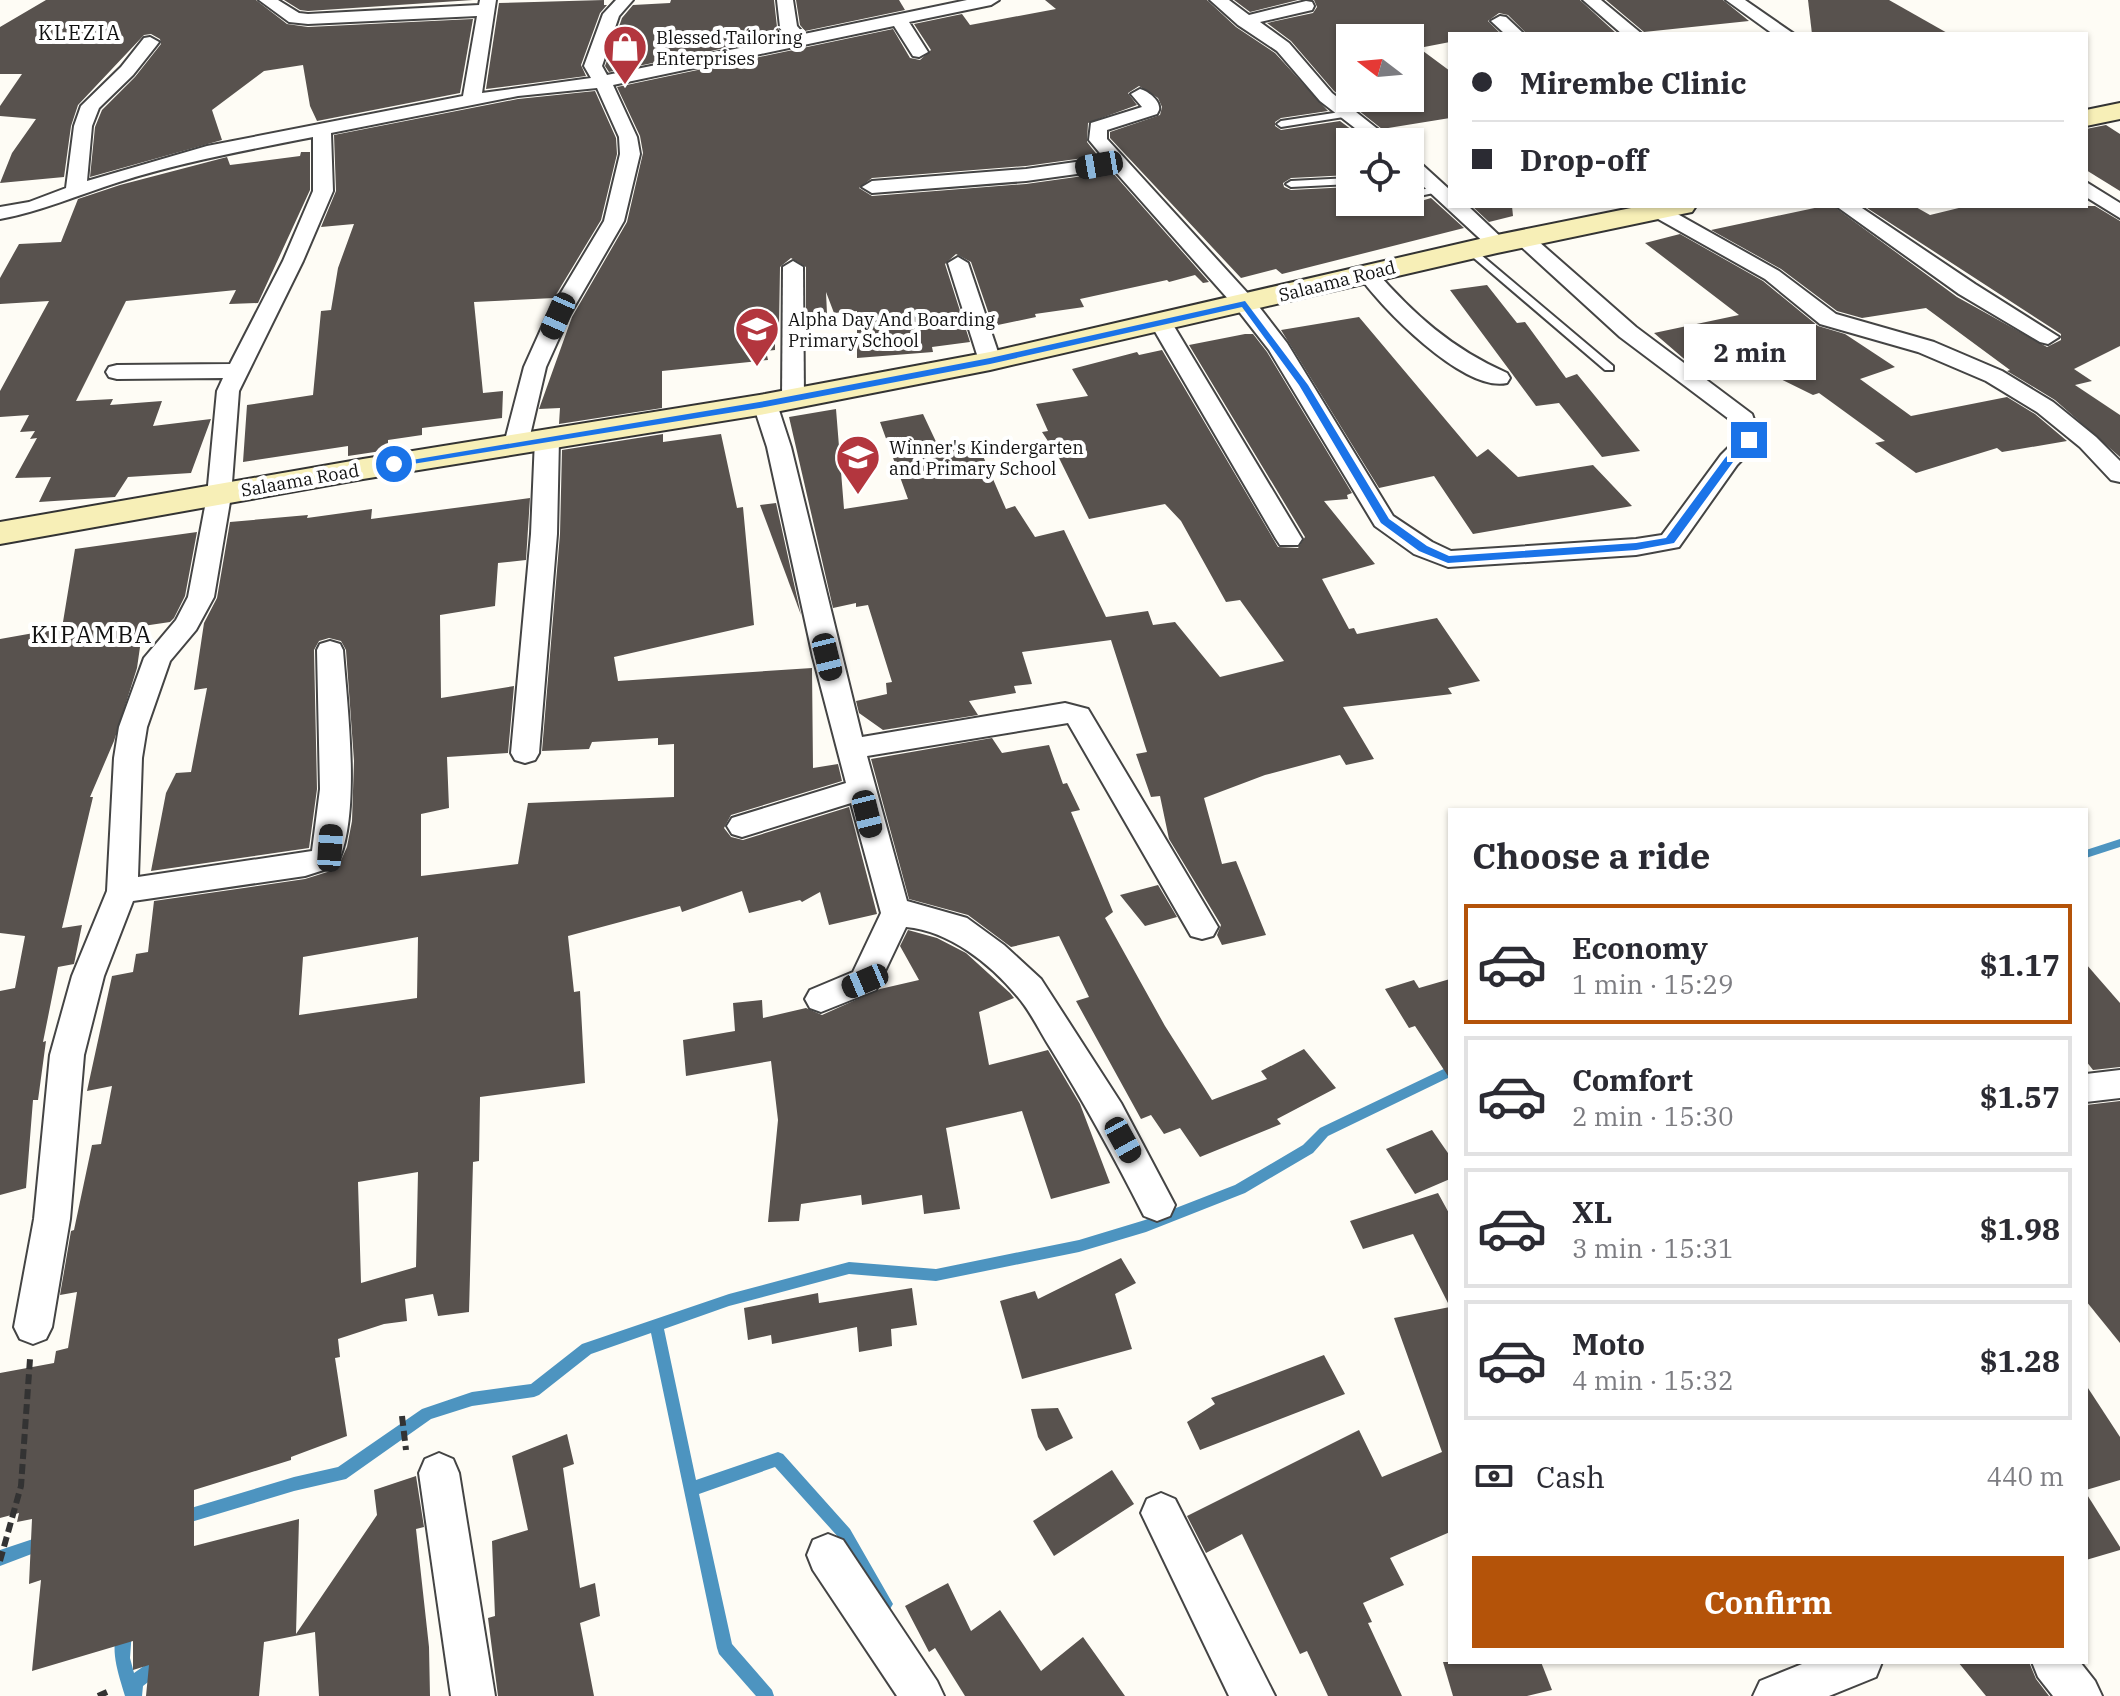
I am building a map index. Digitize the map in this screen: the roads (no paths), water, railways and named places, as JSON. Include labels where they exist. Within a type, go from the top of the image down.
[{"type":"main road","name":"Salaama Road","points":[[0,533],[532,441],[779,402],[990,361],[1648,210]]},
{"type":"street","points":[[267,0],[295,18],[308,19],[487,5],[472,100]]},
{"type":"street","points":[[525,753],[544,534],[532,441],[535,367],[558,316],[614,221],[624,182],[630,154],[628,137],[593,66],[615,7],[625,0]]},
{"type":"street","points":[[785,0],[789,27],[799,40]]},
{"type":"street","points":[[0,213],[33,207],[76,190],[167,162],[518,91],[602,82],[991,0]]},
{"type":"street","points":[[1218,0],[1283,47],[1309,80],[1366,128]]},
{"type":"street","points":[[1591,0],[1631,32]]},
{"type":"street","points":[[1734,0],[1782,32]]},
{"type":"street","points":[[1244,21],[1306,6]]},
{"type":"street","points":[[899,20],[919,52]]},
{"type":"street","points":[[1500,21],[1513,32]]},
{"type":"street","points":[[76,190],[83,126],[90,106],[150,42]]},
{"type":"street","points":[[1140,94],[1151,106],[1150,110],[1097,129],[1098,140],[1245,304],[1303,385],[1384,521],[1423,548],[1448,559],[1636,547],[1670,541],[1729,460],[1749,440],[1744,419],[1628,332],[1497,244],[1458,208]]},
{"type":"street","points":[[33,1327],[52,1219],[67,1055],[88,976],[122,891],[128,758],[133,727],[158,658],[187,624],[201,597],[219,496],[226,404],[236,371],[293,261],[323,191],[322,130]]},
{"type":"street","points":[[872,187],[1026,175],[1120,162]]},
{"type":"street","points":[[1424,176],[1445,194]]},
{"type":"street","points":[[2088,189],[2120,212]]},
{"type":"street","points":[[1849,208],[1967,289],[2048,337]]},
{"type":"street","points":[[1648,210],[1772,275],[1828,319],[1926,347],[1994,376],[2045,407],[2088,442],[2120,475]]},
{"type":"street","points":[[958,263],[990,361]]},
{"type":"street","points":[[793,267],[779,402],[779,447],[860,789],[887,891],[897,912],[874,968],[865,981],[821,999]]},
{"type":"street","points":[[1367,273],[1423,336],[1454,357],[1499,378]]},
{"type":"street","points":[[1161,323],[1289,539]]},
{"type":"street","points":[[117,372],[236,371]]},
{"type":"street","points":[[122,891],[305,865],[325,858],[330,848],[333,809],[330,650]]},
{"type":"street","points":[[850,749],[1065,713],[1078,716],[1202,927]]},
{"type":"street","points":[[742,826],[860,789]]},
{"type":"street","points":[[897,912],[929,917],[956,927],[993,954],[1030,988],[1109,1113],[1157,1205]]},
{"type":"street","points":[[2088,1088],[2120,1084]]},
{"type":"street","points":[[422,1461],[455,1562],[473,1696]]},
{"type":"street","points":[[1161,1513],[1253,1696]]},
{"type":"street","points":[[828,1555],[922,1696]]},
{"type":"street","points":[[1775,1696],[1856,1664]]},
{"type":"street","points":[[2055,1664],[2080,1696]]},
{"type":"lane","points":[[1281,124],[1347,114]]},
{"type":"lane","points":[[1291,184],[1336,182]]},
{"type":"lane","points":[[1424,195],[1445,194]]},
{"type":"lane","points":[[1497,244],[1609,368]]},
{"type":"waterway","points":[[2088,853],[2120,843]]},
{"type":"waterway","points":[[656,1325],[729,1300],[849,1268],[936,1275],[1079,1246],[1146,1226],[1240,1189],[1308,1149],[1324,1132],[1448,1072]]},
{"type":"waterway","points":[[181,1518],[294,1484],[341,1474],[427,1414],[472,1399],[534,1390],[587,1349],[656,1325]]},
{"type":"waterway","points":[[656,1325],[725,1648],[766,1696]]},
{"type":"waterway","points":[[692,1489],[778,1459],[845,1534],[885,1604]]},
{"type":"waterway","points":[[0,1558],[45,1542]]},
{"type":"waterway","points":[[124,1630],[122,1658],[133,1696]]},
{"type":"waterway","points":[[135,1693],[135,1682],[154,1667]]},
{"type":"place","name":"Blessed Tailoring Enterprises","points":[[625,86]]},
{"type":"place","name":"Alpha Day And Boarding Primary School","points":[[757,368]]},
{"type":"place","name":"Winner's Kindergarten and Primary School","points":[[858,496]]},
{"type":"district","name":"KLEZIA","points":[[80,32]]},
{"type":"district","name":"KIPAMBA","points":[[92,634]]}]
